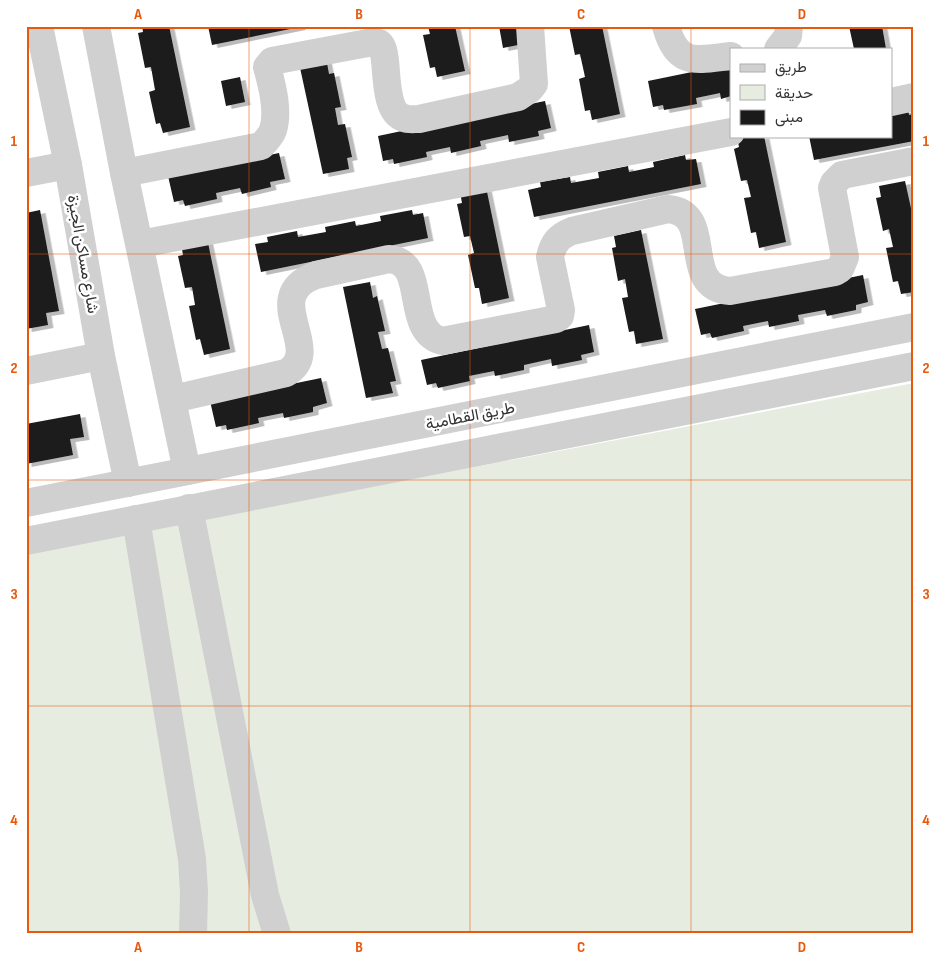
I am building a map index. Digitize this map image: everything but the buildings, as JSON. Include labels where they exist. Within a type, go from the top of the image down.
[{"type":"street","name":"شارع مساكن الجيزة","points":[[39,26],[68,166],[101,356],[128,483]]},
{"type":"street","points":[[96,26],[124,173],[187,471]]},
{"type":"street","points":[[124,173],[261,146],[273,132],[275,112],[267,67],[272,61],[373,42],[379,43],[383,50],[389,97],[398,116],[406,119],[420,119],[518,97],[534,84],[530,26]]},
{"type":"street","points":[[666,26],[673,47],[684,56],[698,60],[730,56]]},
{"type":"street","points":[[779,48],[788,36],[789,26]]},
{"type":"street","points":[[892,102],[914,97]]},
{"type":"street","points":[[140,244],[730,132]]},
{"type":"street","points":[[173,399],[292,370],[300,353],[290,305],[292,294],[298,285],[316,275],[389,259],[401,261],[408,270],[426,331],[430,336],[442,340],[556,320],[560,316],[561,310],[550,257],[556,240],[563,234],[572,231],[668,209],[684,213],[689,218],[693,226],[702,272],[706,280],[721,290],[730,291],[835,272],[840,269],[845,258],[833,194],[834,183],[842,175],[914,161]]},
{"type":"street","points":[[26,173],[68,166]]},
{"type":"street","name":"طريق القطامية","points":[[26,503],[914,327]]},
{"type":"street","points":[[26,371],[101,356]]},
{"type":"street","points":[[26,540],[914,366]]},
{"type":"street","points":[[189,508],[265,895],[277,934]]},
{"type":"street","points":[[136,519],[192,859],[194,892],[193,934]]},
{"type":"green space","points":[[914,383],[914,934],[26,934],[26,553]]}]
